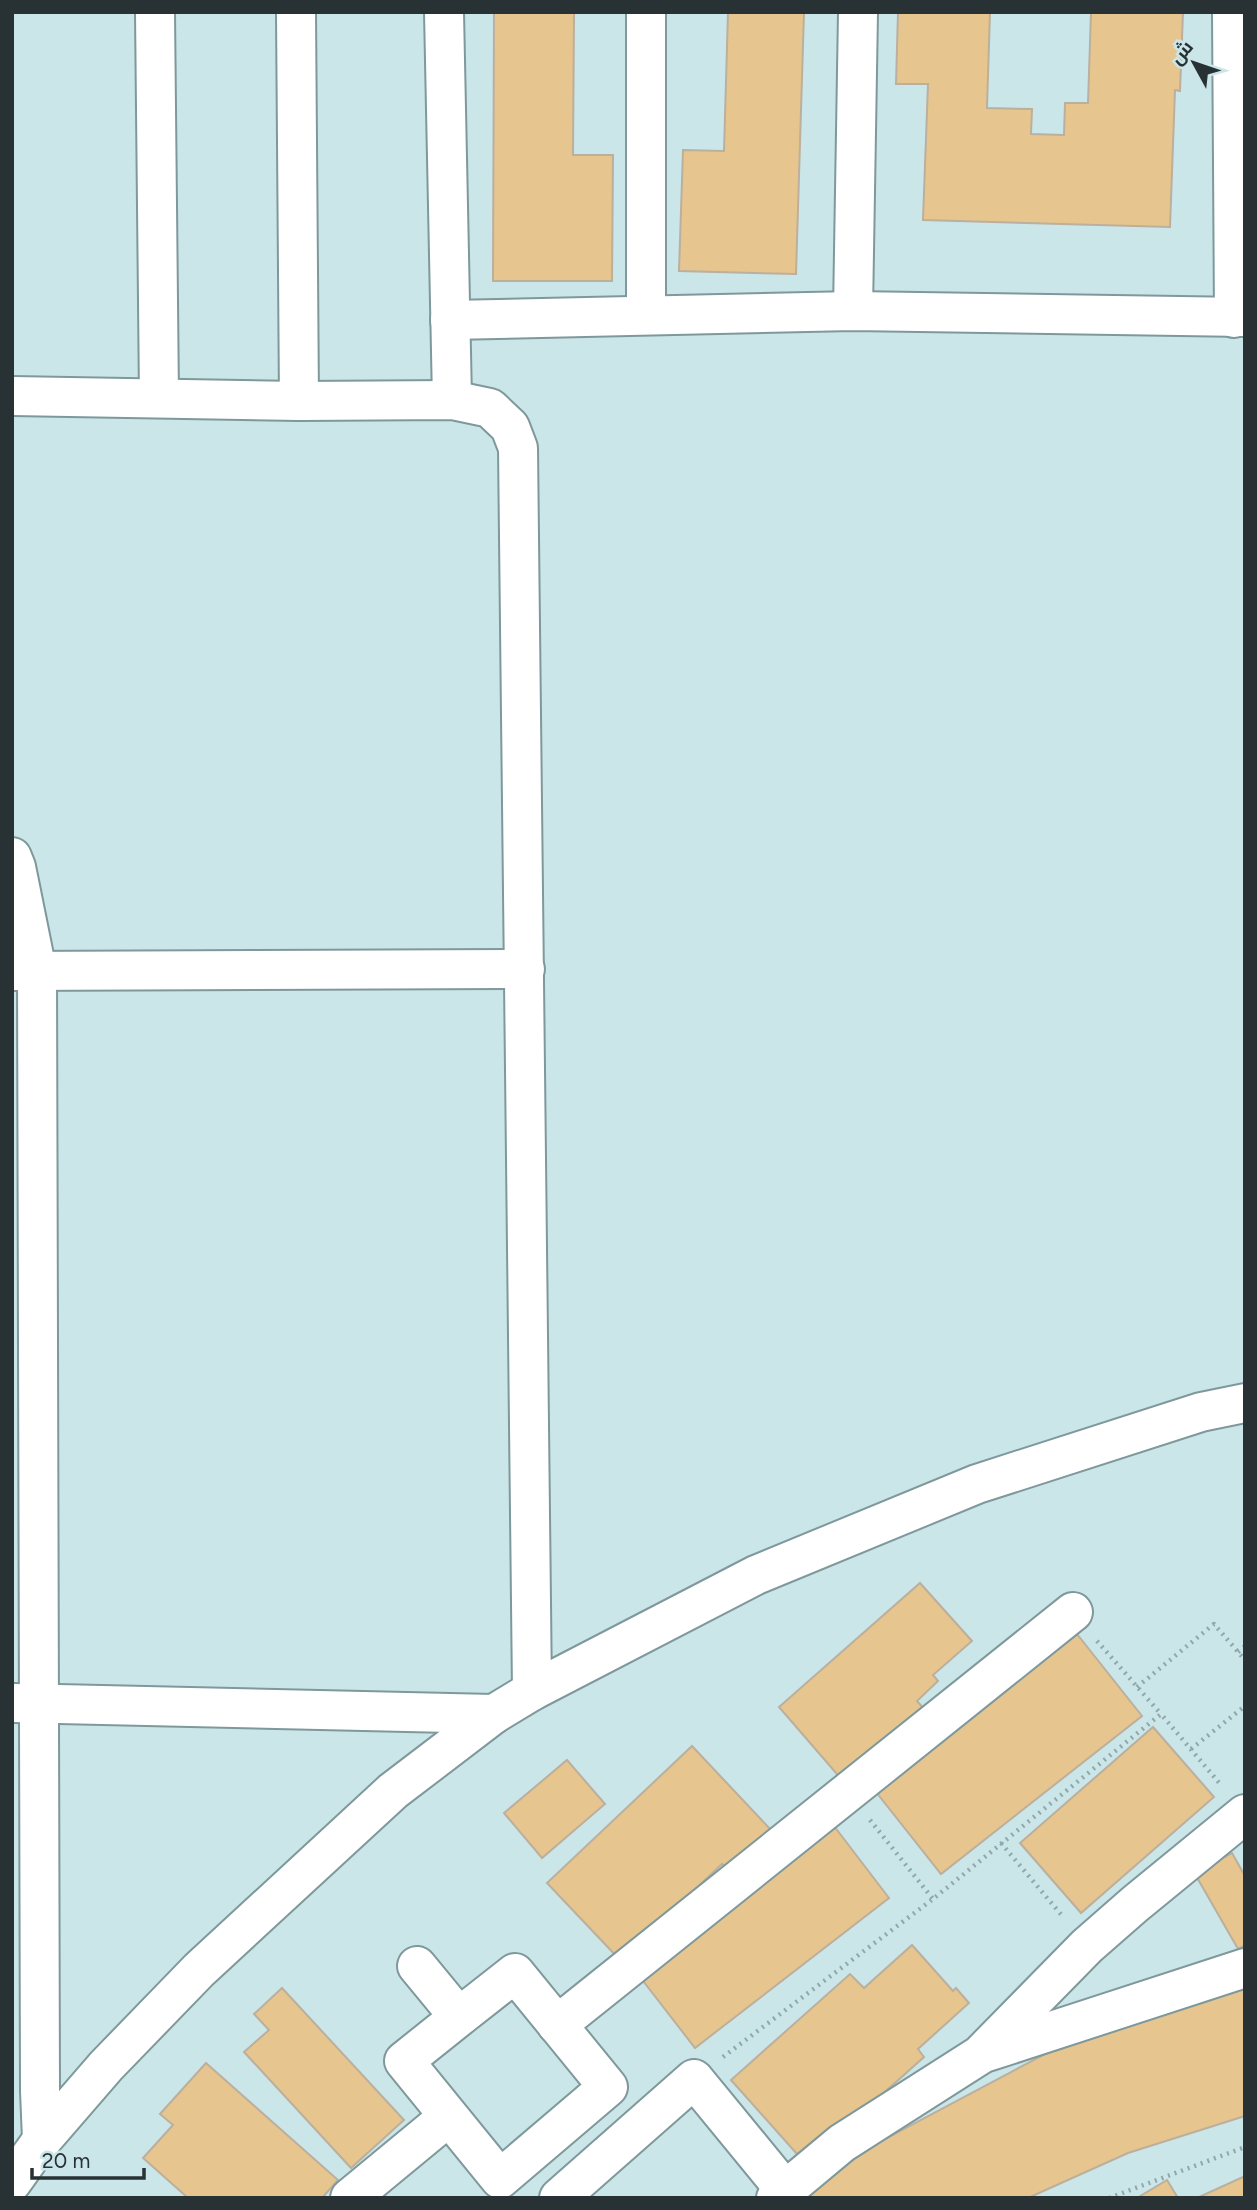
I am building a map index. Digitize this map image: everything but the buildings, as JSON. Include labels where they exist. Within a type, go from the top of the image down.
[{"type":"street","points":[[155,12],[159,398]]},
{"type":"street","points":[[296,12],[299,401]]},
{"type":"street","points":[[444,12],[452,400]]},
{"type":"street","points":[[646,12],[646,315]]},
{"type":"street","points":[[853,311],[858,12]]},
{"type":"street","points":[[450,320],[853,311],[1239,318],[1232,12]]},
{"type":"street","points":[[12,396],[299,401],[452,400],[490,408],[510,427],[518,448],[532,1691]]},
{"type":"street","points":[[12,857],[16,867],[24,971],[25,1703],[42,2140]]},
{"type":"street","points":[[24,971],[525,968]]},
{"type":"street","points":[[12,2182],[42,2140],[106,2066],[199,1970],[393,1791],[494,1714],[532,1691],[756,1575],[977,1484],[1201,1412],[1245,1404]]},
{"type":"street","points":[[557,2025],[1073,1612]]},
{"type":"street","points":[[25,1703],[494,1714]]},
{"type":"street","points":[[551,2135],[581,2190],[694,2078],[780,2194],[842,2143],[980,2054],[1087,1946],[1135,1903],[1236,1803]]},
{"type":"street","points":[[417,1966],[459,2017]]},
{"type":"street","points":[[980,2054],[1245,1968]]},
{"type":"street","points":[[515,1973],[557,2025],[608,2087],[500,2179],[404,2061],[515,1973]]},
{"type":"street","points":[[368,2192],[448,2116]]},
{"type":"path","points":[[1073,1612],[1236,1803]]},
{"type":"path","points":[[1137,1687],[1214,1624],[1245,1660]]},
{"type":"path","points":[[1238,1651],[1245,1646]]},
{"type":"path","points":[[1191,1749],[1245,1706]]},
{"type":"path","points":[[694,2078],[933,1899],[1161,1714]]},
{"type":"path","points":[[848,1792],[933,1899]]},
{"type":"path","points":[[1001,1843],[1087,1946]]},
{"type":"path","points":[[1109,2198],[1245,2147]]}]
